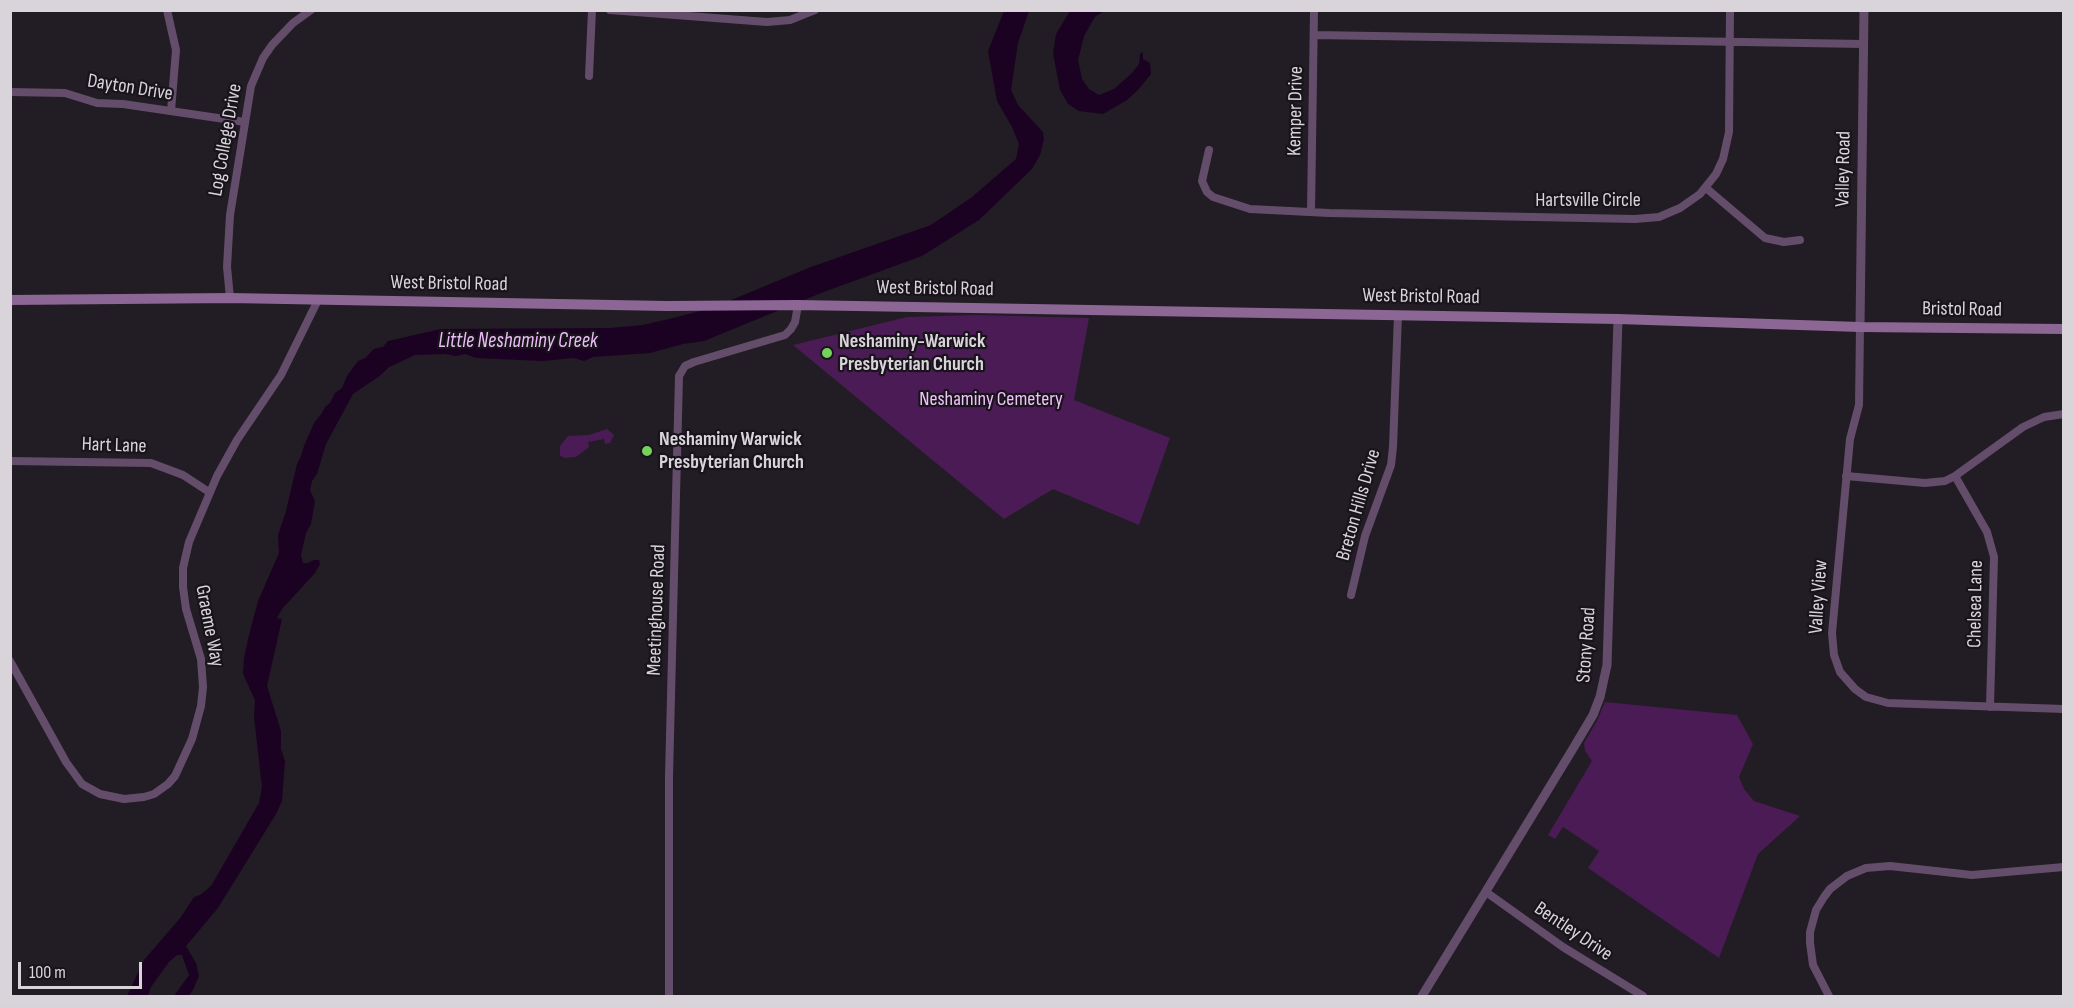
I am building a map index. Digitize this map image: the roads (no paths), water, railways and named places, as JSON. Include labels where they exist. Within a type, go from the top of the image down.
[{"type":"main road","name":"West Bristol Road","points":[[10,300],[230,298],[667,306],[798,305],[1618,319],[1860,327]]},
{"type":"main road","name":"Bristol Road","points":[[1860,327],[2064,329]]},
{"type":"street","points":[[167,10],[176,50],[171,111]]},
{"type":"street","name":"Log College Drive","points":[[230,298],[227,267],[228,241],[251,86],[263,58],[280,36],[311,10]]},
{"type":"street","points":[[589,76],[592,10]]},
{"type":"street","points":[[610,10],[725,15],[774,22],[801,17],[814,10]]},
{"type":"street","name":"Kemper Drive","points":[[1311,212],[1314,10]]},
{"type":"street","name":"Hartsville Circle","points":[[1209,150],[1202,181],[1207,192],[1212,197],[1250,209],[1646,219],[1668,213],[1691,202],[1706,188],[1716,174],[1727,146],[1729,132],[1730,10]]},
{"type":"street","name":"Valley Road","points":[[1860,327],[1864,10]]},
{"type":"street","points":[[1314,35],[1864,44]]},
{"type":"street","name":"Dayton Drive","points":[[10,92],[65,93],[97,103],[123,104],[244,122]]},
{"type":"street","points":[[1706,188],[1765,238],[1784,242],[1800,240]]},
{"type":"street","name":"Graeme Way","points":[[10,661],[66,762],[82,784],[99,794],[124,799],[144,797],[163,789],[175,776],[186,756],[201,706],[202,668],[185,604],[183,568],[189,542],[209,492],[237,440],[281,375],[318,300]]},
{"type":"street","name":"Meetinghouse Road","points":[[669,996],[669,776],[679,376],[685,366],[694,362],[785,334],[795,321],[798,305]]},
{"type":"street","name":"Breton Hills Drive","points":[[1351,595],[1365,536],[1391,465],[1398,315]]},
{"type":"street","name":"Stony Road","points":[[1422,996],[1593,715],[1603,688],[1606,665],[1618,319]]},
{"type":"street","name":"Valley View","points":[[1860,327],[1859,405],[1850,439],[1832,642],[1840,672],[1855,689],[1875,700],[1888,703],[2064,709]]},
{"type":"street","points":[[1846,476],[1925,483],[1945,481],[2023,427],[2044,417],[2064,414]]},
{"type":"street","name":"Hart Lane","points":[[10,461],[151,463],[183,475],[209,492]]},
{"type":"street","name":"Chelsea Lane","points":[[1955,476],[1988,532],[1993,545],[1990,707]]},
{"type":"street","points":[[1829,996],[1813,965],[1810,932],[1816,910],[1824,897],[1846,876],[1866,868],[1890,866],[1972,875],[2064,867]]},
{"type":"street","name":"Bentley Drive","points":[[1486,892],[1563,946],[1643,996]]},
{"type":"water","name":"Little Neshaminy Creek","points":[[1004,11],[1029,11],[1018,43],[1011,90],[1018,105],[1043,132],[1044,139],[1040,155],[1032,169],[979,220],[922,256],[821,293],[704,341],[650,353],[593,357],[584,361],[574,358],[542,361],[476,358],[465,354],[456,356],[415,355],[389,367],[353,394],[326,444],[310,490],[315,501],[311,524],[306,533],[301,555],[303,563],[319,560],[320,564],[277,618],[282,619],[267,686],[281,731],[281,749],[285,761],[282,801],[218,908],[186,946],[196,963],[199,976],[192,992],[188,996],[174,996],[189,975],[182,955],[177,955],[151,987],[148,996],[127,996],[144,960],[181,917],[194,897],[211,886],[259,803],[262,787],[254,717],[255,700],[243,674],[249,635],[258,601],[279,553],[278,535],[304,446],[314,423],[335,393],[342,388],[347,376],[358,361],[374,349],[383,347],[388,341],[441,329],[610,328],[643,325],[677,317],[712,308],[811,267],[931,225],[972,197],[1016,159],[1019,144],[997,101],[988,51]]},
{"type":"water","points":[[1070,11],[1104,11],[1095,17],[1084,36],[1078,60],[1082,79],[1089,89],[1099,95],[1114,89],[1132,73],[1139,64],[1140,54],[1143,52],[1143,59],[1150,63],[1151,74],[1138,90],[1127,100],[1103,114],[1079,111],[1068,104],[1060,90],[1053,53],[1056,34]]},
{"type":"place","name":"Neshaminy-Warwick Presbyterian Church","points":[[827,353]]},
{"type":"place","name":"Neshaminy Warwick Presbyterian Church","points":[[647,451]]},
{"type":"park label","name":"Neshaminy Cemetery","points":[[991,400]]}]
